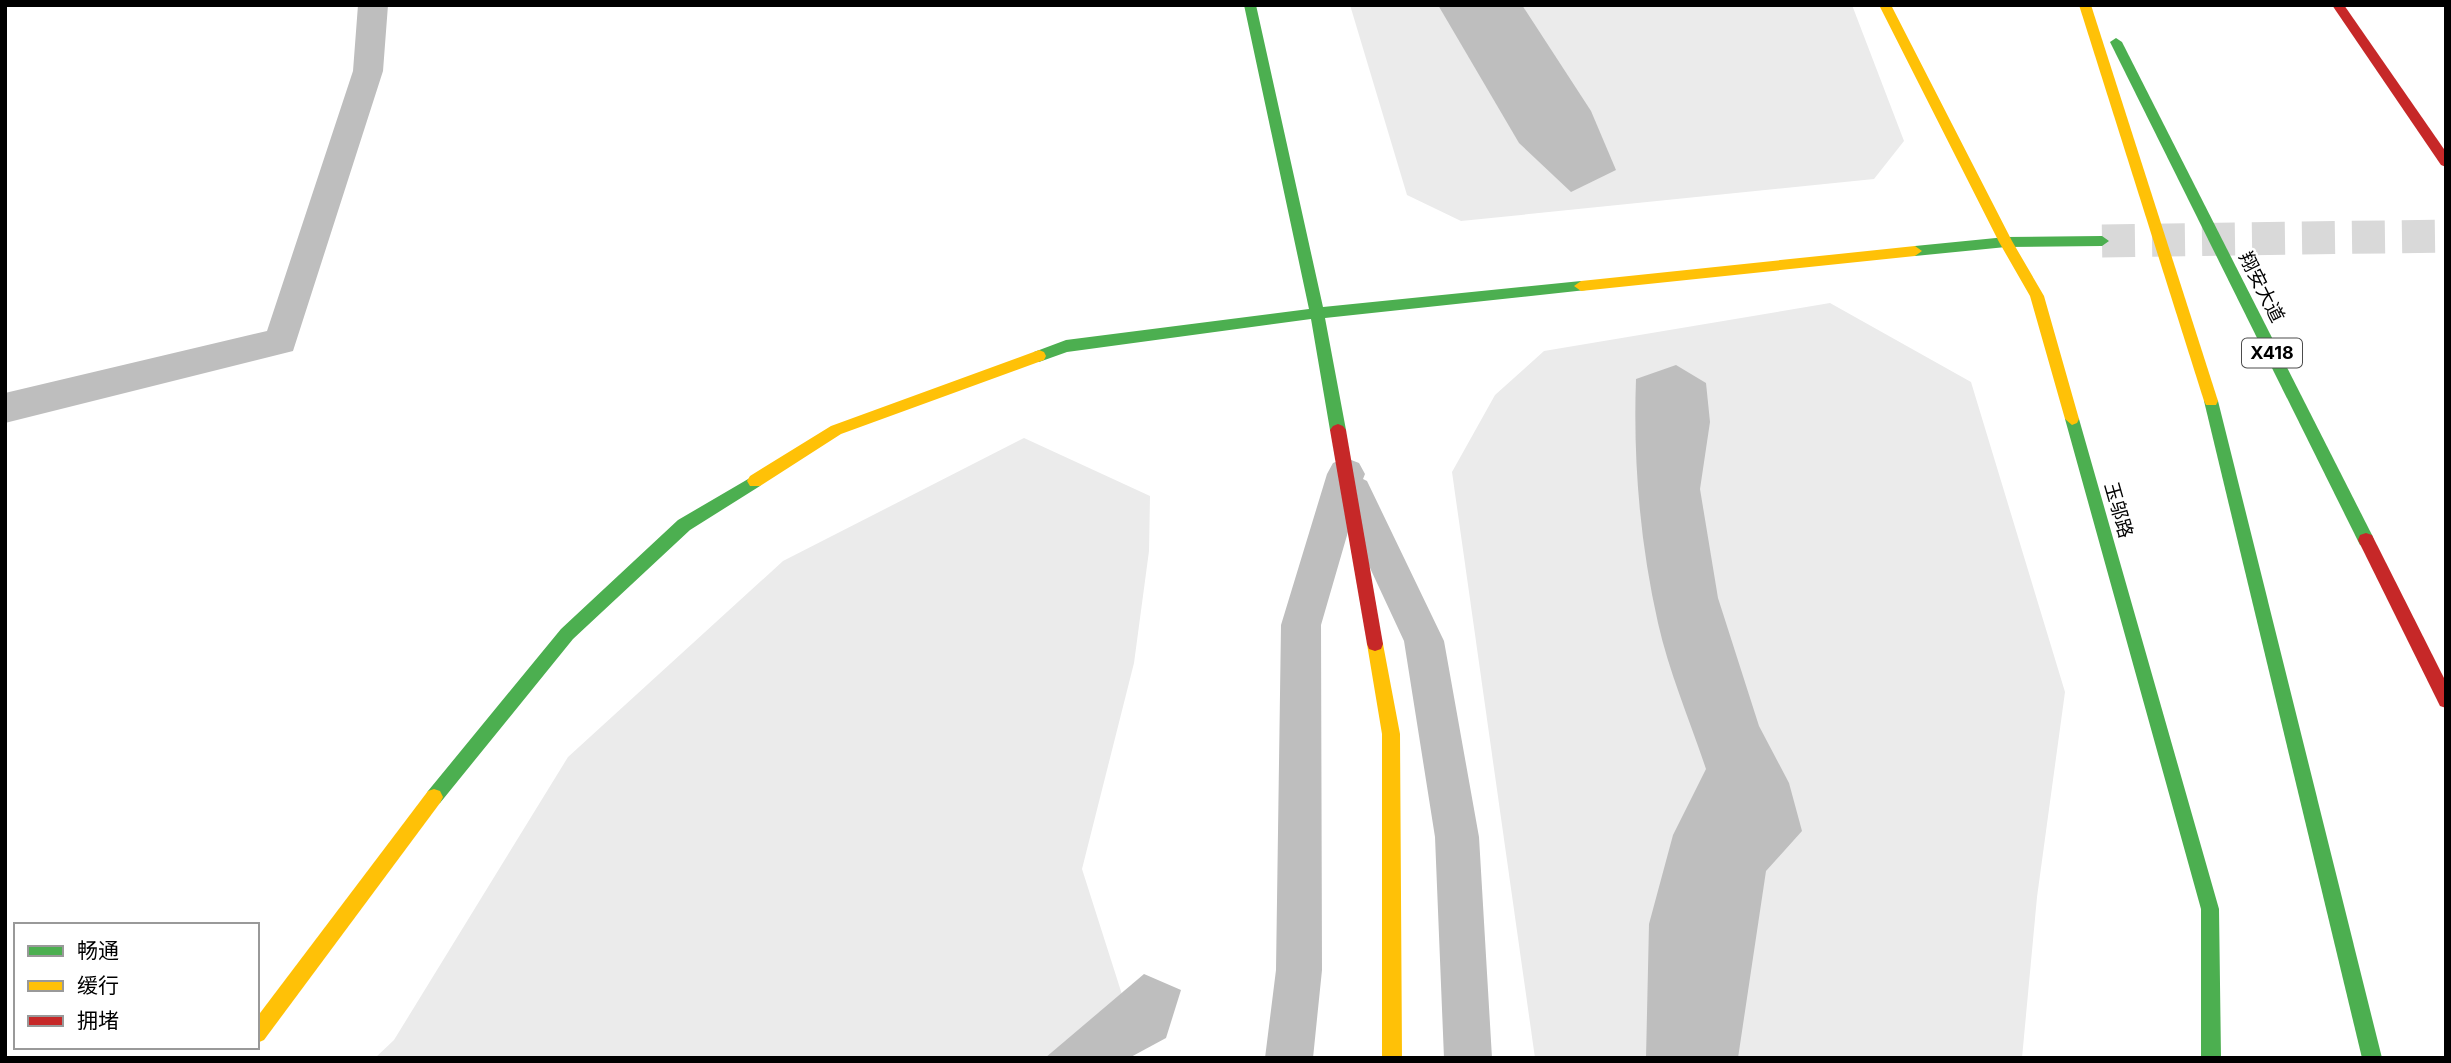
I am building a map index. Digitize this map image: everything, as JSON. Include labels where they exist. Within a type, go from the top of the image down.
[{"type":"main road","points":[[1250,5],[1317,313],[1391,734],[1392,1058]]},
{"type":"main road","name":"玉邬路","points":[[1885,5],[2006,242],[2037,296],[2210,909],[2211,1058]]},
{"type":"main road","points":[[2085,5],[2222,436],[2372,1058]]},
{"type":"main road","name":"翔安大道","points":[[2098,5],[2446,700]]},
{"type":"main road","points":[[2338,5],[2446,162]]},
{"type":"main road","points":[[259,1030],[410,827],[567,634],[684,525],[836,430],[1066,346],[1317,313],[2006,242],[2102,241]]},
{"type":"street","points":[[5,408],[281,341],[368,71],[373,5]]},
{"type":"street","points":[[1289,1058],[1300,970],[1301,625],[1346,474]]},
{"type":"street","points":[[1346,474],[1424,641],[1457,837],[1468,1058]]},
{"type":"shaded area","points":[[1350,5],[1852,5],[1904,141],[1874,179],[1461,221],[1407,195]]},
{"type":"shaded area","points":[[1438,5],[1522,5],[1591,111],[1616,170],[1571,192],[1519,143]]},
{"type":"shaded area","points":[[1830,303],[1971,382],[2065,692],[2037,897],[2022,1058],[1535,1058],[1452,472],[1495,395],[1544,351]]},
{"type":"shaded area","points":[[1676,365],[1706,383],[1710,422],[1700,489],[1718,598],[1759,726],[1789,783],[1802,831],[1766,871],[1738,1058],[1646,1058],[1649,924],[1673,835],[1706,769],[1663,641],[1652,593],[1639,502],[1636,379]]},
{"type":"shaded area","points":[[1024,438],[1150,496],[1149,551],[1134,663],[1082,869],[1133,1029],[1127,1058],[375,1058],[394,1040],[568,757],[783,561]]},
{"type":"shaded area","points":[[1144,974],[1181,990],[1166,1038],[1129,1058],[1045,1058]]},
{"type":"tunnel","points":[[2102,241],[2446,236]]},
{"type":"traffic: fast","points":[[1250,5],[1317,313],[1338,430]]},
{"type":"traffic: fast","points":[[2116,42],[2366,540]]},
{"type":"traffic: fast","points":[[1915,251],[2006,242],[2102,241]]},
{"type":"traffic: fast","points":[[1039,356],[1066,346],[1317,313],[1581,286]]},
{"type":"traffic: fast","points":[[2211,401],[2372,1058]]},
{"type":"traffic: fast","points":[[2072,419],[2210,909],[2211,1058]]},
{"type":"traffic: fast","points":[[434,797],[567,634],[684,525],[755,481]]},
{"type":"traffic: slow","points":[[1885,5],[2006,242],[2037,296],[2072,419]]},
{"type":"traffic: slow","points":[[2085,5],[2211,401]]},
{"type":"traffic: slow","points":[[1581,286],[1915,251]]},
{"type":"traffic: slow","points":[[755,481],[836,430],[1039,356]]},
{"type":"traffic: slow","points":[[1375,644],[1391,734],[1392,1058]]},
{"type":"traffic: slow","points":[[259,1030],[434,797]]},
{"type":"traffic: jam","points":[[2338,5],[2446,162]]},
{"type":"traffic: jam","points":[[1338,430],[1375,644]]},
{"type":"traffic: jam","points":[[2366,540],[2446,700]]}]
